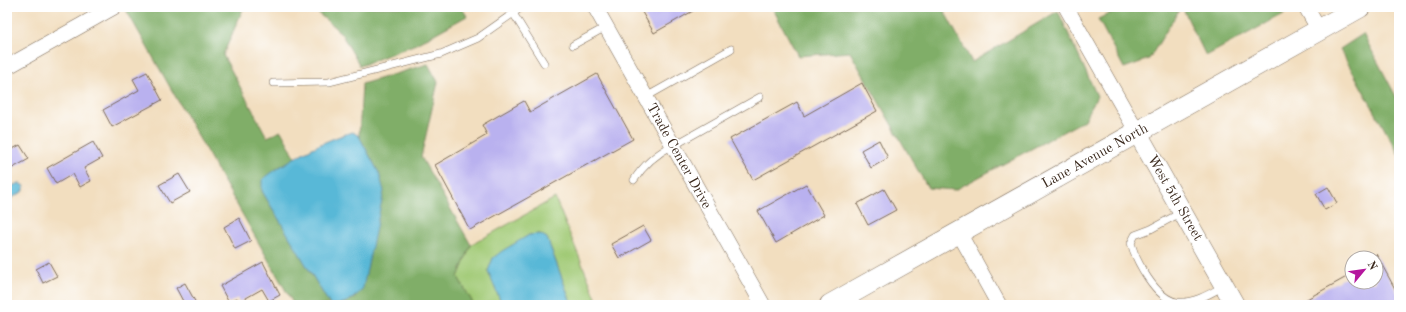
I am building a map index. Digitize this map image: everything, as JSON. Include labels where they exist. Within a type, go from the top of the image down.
[{"type":"main road","name":"Lane Avenue North","points":[[830,305],[1360,7]]},
{"type":"street","points":[[7,67],[114,7]]},
{"type":"street","name":"Trade Center Drive","points":[[595,7],[763,305]]},
{"type":"street","name":"West 5th Street","points":[[1066,7],[1235,305]]},
{"type":"street","points":[[1306,7],[1319,30]]},
{"type":"street","points":[[959,233],[999,305]]},
{"type":"lane","points":[[273,83],[329,82],[441,54],[478,38],[522,7]]},
{"type":"lane","points":[[513,13],[544,63]]},
{"type":"lane","points":[[573,45],[606,27]]},
{"type":"lane","points":[[646,97],[731,49]]},
{"type":"lane","points":[[634,180],[641,169],[656,154],[760,97]]},
{"type":"lane","points":[[1183,212],[1151,229],[1135,235],[1131,243],[1136,258],[1164,296],[1178,302],[1206,296],[1224,286]]},
{"type":"green space","points":[[248,7],[243,9],[223,55],[267,137],[281,131],[296,158],[277,168],[262,191],[330,305],[294,305],[125,8]]},
{"type":"green space","points":[[311,7],[461,7],[467,16],[416,44],[360,66],[341,33]]},
{"type":"green space","points":[[772,7],[942,7],[972,62],[1058,11],[1097,96],[1085,120],[955,190],[928,188],[850,52],[798,56]]},
{"type":"green space","points":[[1111,7],[1181,7],[1149,59],[1124,68],[1098,19],[1113,12]]},
{"type":"green space","points":[[1182,7],[1291,7],[1291,10],[1206,56]]},
{"type":"green space","points":[[1363,34],[1399,102],[1399,155],[1340,49]]},
{"type":"green space","points":[[428,64],[438,82],[421,157],[471,245],[458,277],[474,305],[339,305],[355,298],[379,173],[359,136],[362,84]]},
{"type":"green space","points":[[555,198],[599,305],[572,305],[547,238],[540,234],[529,235],[493,258],[488,271],[502,305],[474,305],[458,277],[471,245]]},
{"type":"water","points":[[353,132],[359,136],[379,173],[384,191],[363,288],[356,296],[348,301],[330,305],[262,191],[262,180],[283,165],[318,145]]},
{"type":"water","points":[[19,183],[24,186],[24,191],[10,199],[7,199],[7,188]]},
{"type":"water","points":[[540,234],[547,238],[572,305],[502,305],[488,271],[493,258],[529,235]]},
{"type":"building","points":[[639,7],[700,7],[654,33]]},
{"type":"building","points":[[147,72],[162,100],[112,127],[103,110],[139,90],[133,79]]},
{"type":"building","points":[[597,74],[633,139],[470,230],[435,165],[487,135],[482,125],[524,101],[530,112]]},
{"type":"building","points":[[862,83],[877,111],[753,180],[730,139],[797,102],[804,116]]},
{"type":"building","points":[[879,140],[888,158],[871,168],[861,150]]},
{"type":"building","points":[[93,142],[102,158],[84,168],[91,181],[80,187],[73,174],[56,184],[47,168]]},
{"type":"building","points":[[20,145],[29,159],[7,171],[7,152]]},
{"type":"building","points":[[179,174],[190,192],[170,203],[159,185]]},
{"type":"building","points":[[806,184],[824,215],[776,243],[758,211]]},
{"type":"building","points":[[1328,187],[1337,203],[1325,210],[1316,194]]},
{"type":"building","points":[[884,189],[896,210],[868,225],[857,204]]},
{"type":"building","points":[[239,218],[251,241],[235,249],[224,227]]},
{"type":"building","points":[[643,226],[651,240],[619,258],[611,244]]},
{"type":"building","points":[[49,262],[57,276],[43,283],[36,269]]},
{"type":"building","points":[[263,262],[280,295],[269,301],[262,289],[239,302],[237,298],[229,303],[220,286]]},
{"type":"building","points":[[1384,269],[1399,296],[1399,305],[1296,305],[1344,278],[1344,290],[1384,290]]},
{"type":"building","points":[[185,283],[197,305],[185,305],[176,288]]}]
